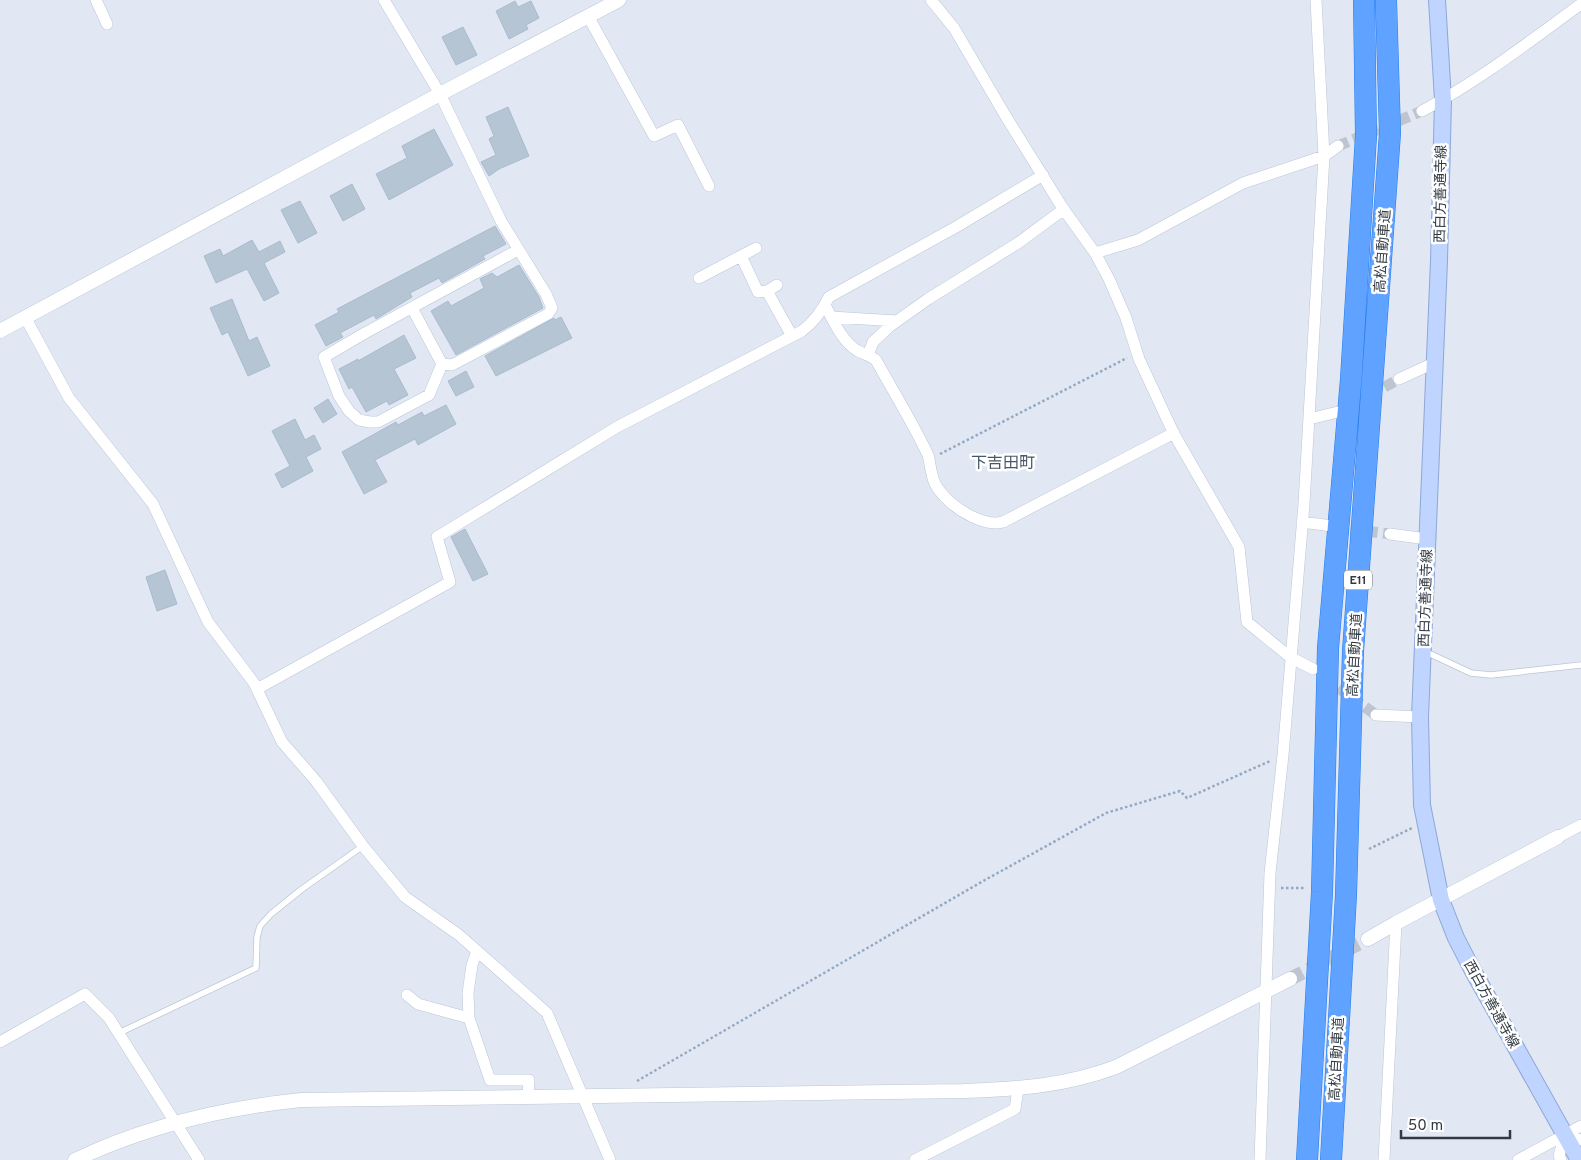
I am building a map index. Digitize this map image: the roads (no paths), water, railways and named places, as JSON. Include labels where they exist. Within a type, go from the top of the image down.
[{"type":"highway","name":"高松自動車道","points":[[1306,1160],[1322,892],[1328,648],[1351,379],[1366,136],[1364,0]]},
{"type":"highway","name":"高松自動車道","points":[[1330,1160],[1346,895],[1353,651],[1390,133],[1386,0]]},
{"type":"main road","name":"西白方善通寺線","points":[[1437,0],[1443,100],[1420,717],[1422,805],[1440,900],[1456,938],[1580,1160]]},
{"type":"street","points":[[96,0],[107,24]]},
{"type":"street","points":[[384,0],[440,94],[501,221],[546,294],[552,308],[548,314],[452,365],[442,364]]},
{"type":"street","points":[[0,331],[440,94],[619,0]]},
{"type":"street","points":[[931,0],[954,28],[1005,115],[1064,209],[1095,252],[1109,279],[1126,318],[1137,353],[1174,433],[1240,547],[1247,622],[1290,658],[1313,669]]},
{"type":"street","points":[[1260,1160],[1270,888],[1302,522],[1324,156],[1316,0]]},
{"type":"street","points":[[1422,111],[1443,100],[1504,60],[1581,4]]},
{"type":"street","points":[[588,16],[654,136],[678,125],[709,186]]},
{"type":"street","points":[[1095,252],[1138,240],[1243,183],[1324,156],[1338,146]]},
{"type":"street","points":[[257,689],[450,582],[437,538],[617,427],[792,336],[814,322],[829,297],[956,227],[1043,175]]},
{"type":"street","points":[[868,355],[873,342],[897,320],[1018,243],[1064,209]]},
{"type":"street","points":[[699,278],[756,248]]},
{"type":"street","points":[[442,364],[429,395],[378,422],[358,420],[349,411],[339,396],[324,357],[518,250]]},
{"type":"street","points":[[741,256],[758,292],[772,288],[792,336]]},
{"type":"street","points":[[825,305],[850,344],[858,351],[876,360],[929,460],[932,477],[945,497],[953,504],[985,523],[995,524],[1012,518],[1174,433]]},
{"type":"street","points":[[412,308],[442,364]]},
{"type":"street","points":[[831,316],[897,320]]},
{"type":"street","points":[[25,317],[69,398],[153,504],[208,622],[257,689],[282,742],[316,781],[363,846],[405,897],[459,935],[547,1014],[610,1160]]},
{"type":"street","points":[[1399,379],[1434,363]]},
{"type":"street","points":[[1309,419],[1338,412]]},
{"type":"street","points":[[1302,522],[1332,526]]},
{"type":"street","points":[[1390,534],[1428,540]]},
{"type":"street","points":[[1376,716],[1420,717]]},
{"type":"street","points":[[1368,939],[1581,825]]},
{"type":"street","points":[[1384,1160],[1396,923]]},
{"type":"street","points":[[477,951],[472,965],[468,993],[469,1018],[490,1080],[529,1080],[528,1096]]},
{"type":"street","points":[[75,1160],[103,1147],[175,1123],[234,1109],[301,1100],[1018,1089],[1091,1077],[1116,1068],[1290,979]]},
{"type":"street","points":[[0,1042],[85,994],[109,1018],[199,1160]]},
{"type":"street","points":[[407,995],[418,1004],[469,1018]]},
{"type":"street","points":[[915,1160],[1015,1109],[1018,1089]]},
{"type":"street","points":[[1518,1160],[1581,1126]]},
{"type":"street","points":[[1565,1134],[1581,1140]]},
{"type":"street","points":[[1561,1160],[1559,1156],[1565,1134]]},
{"type":"lane","points":[[1423,651],[1471,673],[1491,674],[1581,665]]},
{"type":"lane","points":[[119,1033],[256,968],[256,937],[260,926],[271,914],[302,889],[363,846]]},
{"type":"tunnel","points":[[1338,146],[1422,111]]},
{"type":"tunnel","points":[[1370,395],[1399,379]]},
{"type":"tunnel","points":[[1334,527],[1390,534]]},
{"type":"tunnel","points":[[1325,678],[1376,715]]},
{"type":"tunnel","points":[[1290,979],[1368,939]]},
{"type":"district","name":"下吉田町","points":[[1003,462]]}]
